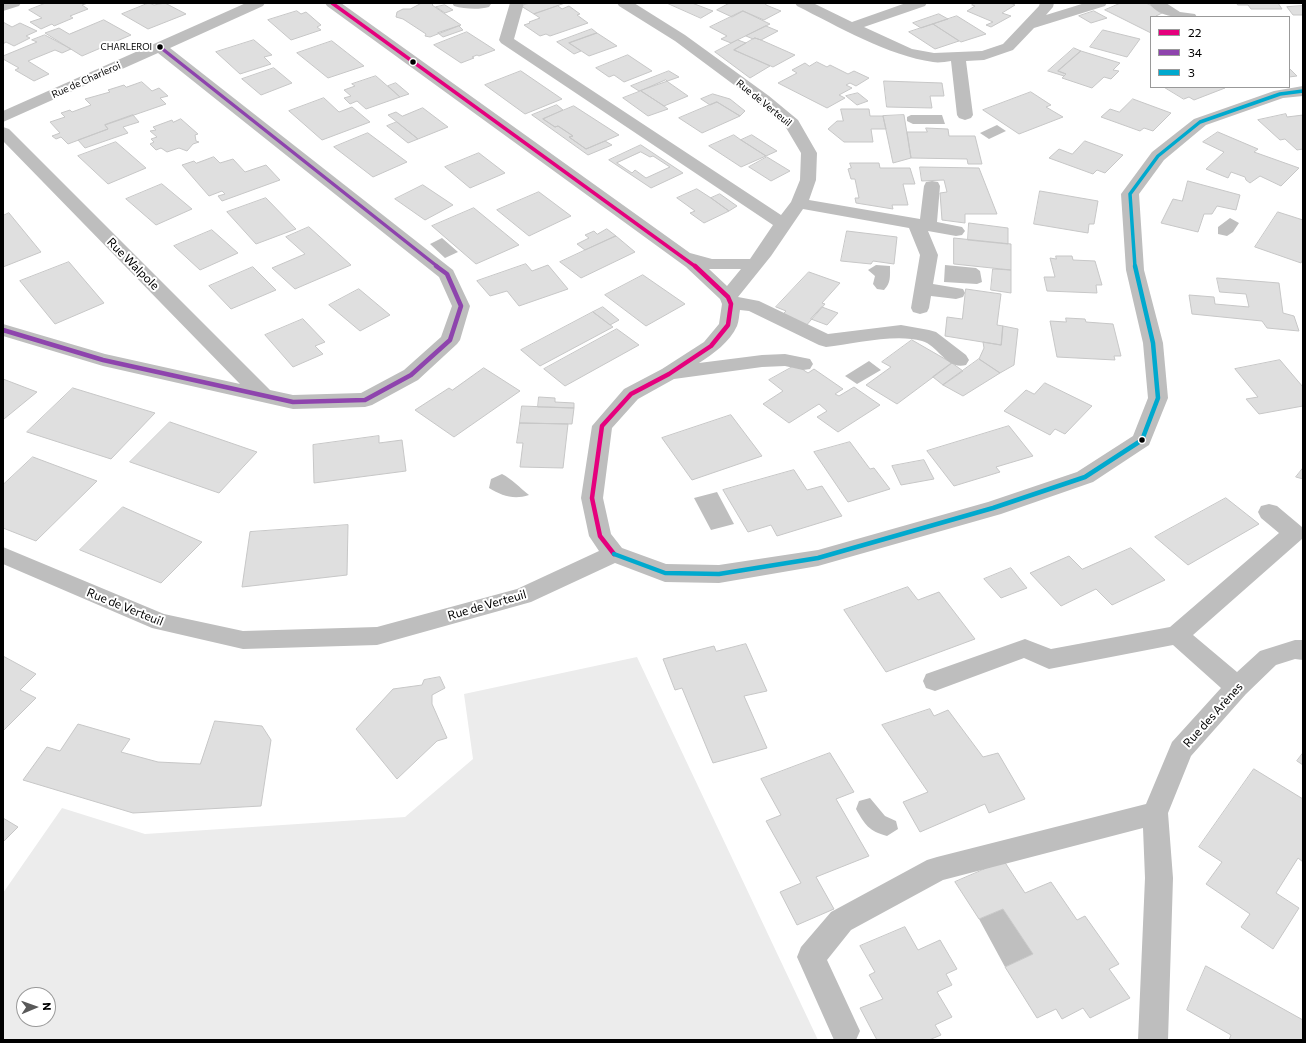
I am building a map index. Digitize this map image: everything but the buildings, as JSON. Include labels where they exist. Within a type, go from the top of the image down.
[{"type":"street","points":[[3,7],[14,3]]},
{"type":"street","name":"Rue de Charleroi","points":[[3,117],[258,3]]},
{"type":"street","points":[[332,3],[683,257],[729,300],[752,305],[826,340],[901,331],[929,336],[959,360]]},
{"type":"street","points":[[459,3],[484,4]]},
{"type":"street","points":[[517,3],[506,40],[783,224]]},
{"type":"street","name":"Rue de Verteuil","points":[[624,3],[680,38],[763,99],[792,123],[809,152],[808,180],[799,203],[765,252],[753,264],[729,300]]},
{"type":"street","points":[[802,3],[907,52],[934,58],[984,55],[1008,46],[1046,7],[1047,3]]},
{"type":"street","points":[[851,27],[920,3]]},
{"type":"street","points":[[1027,26],[1100,3]]},
{"type":"street","points":[[1156,3],[1177,16]]},
{"type":"street","points":[[3,330],[103,360],[292,402],[365,400],[411,375],[450,340],[461,306],[447,274],[160,47]]},
{"type":"street","points":[[958,57],[965,115]]},
{"type":"street","points":[[729,300],[728,325],[711,346],[668,374],[631,394],[602,426],[592,498],[600,536],[614,554],[665,572],[719,574],[818,558],[993,508],[1085,477],[1142,440],[1158,398],[1153,343],[1135,270],[1130,194],[1158,156],[1200,122],[1280,94],[1303,91]]},
{"type":"street","name":"Rue Walpole","points":[[3,132],[263,395]]},
{"type":"street","points":[[920,308],[929,255],[922,225],[932,186]]},
{"type":"street","points":[[799,203],[956,231]]},
{"type":"street","points":[[683,257],[712,264],[753,264]]},
{"type":"street","points":[[924,289],[956,293]]},
{"type":"street","points":[[668,374],[762,361],[785,360],[802,364]]},
{"type":"street","points":[[936,681],[1025,648],[1049,659],[1177,635],[1294,533],[1269,512]]},
{"type":"street","name":"Rue de Verteuil","points":[[3,556],[160,622],[242,640],[377,636],[523,596],[614,554]]},
{"type":"street","points":[[1177,635],[1237,687]]},
{"type":"street","name":"Rue des Arènes","points":[[1155,813],[1181,750],[1237,687],[1268,658],[1295,649],[1303,650]]},
{"type":"street","points":[[845,1031],[811,957],[842,921],[937,869],[1155,813],[1159,878],[1153,1040]]},
{"type":"shaded area","points":[[911,115],[942,115],[945,124],[913,124],[907,121],[907,117]]},
{"type":"shaded area","points":[[997,125],[1006,131],[989,139],[980,133]]},
{"type":"shaded area","points":[[1230,218],[1239,223],[1233,232],[1227,236],[1218,234],[1218,227]]},
{"type":"shaded area","points":[[442,238],[458,252],[445,258],[430,244]]},
{"type":"shaded area","points":[[876,265],[890,266],[889,282],[884,290],[877,289],[873,284],[875,276],[868,270]]},
{"type":"shaded area","points":[[945,265],[976,268],[980,271],[982,282],[977,284],[944,282]]},
{"type":"shaded area","points":[[869,361],[881,370],[857,384],[845,376]]},
{"type":"shaded area","points":[[502,474],[513,481],[529,495],[513,497],[489,488],[491,479]]},
{"type":"shaded area","points":[[717,492],[734,524],[711,530],[694,498]]},
{"type":"shaded area","points":[[637,657],[818,1040],[3,1040],[3,893],[62,808],[145,834],[405,817],[473,759],[464,694]]},
{"type":"shaded area","points":[[870,798],[885,816],[896,821],[898,829],[887,836],[868,827],[856,809],[859,801]]},
{"type":"shaded area","points":[[1003,909],[1033,954],[1005,967],[979,919]]},
{"type":"transit line","name":"22","points":[[332,3],[692,263],[728,297],[731,304],[728,325],[711,346],[669,374],[631,394],[602,426],[592,498],[600,536],[614,554]]},
{"type":"transit line","name":"34","points":[[3,330],[103,360],[293,402],[365,400],[411,375],[450,340],[461,306],[447,274],[160,47]]},
{"type":"transit line","name":"3","points":[[614,554],[665,573],[719,574],[818,558],[993,508],[1085,477],[1142,440],[1158,398],[1153,343],[1135,270],[1130,194],[1158,156],[1200,122],[1280,94],[1303,91]]},
{"type":"place","name":"CHARLEROI","points":[[160,47]]}]
